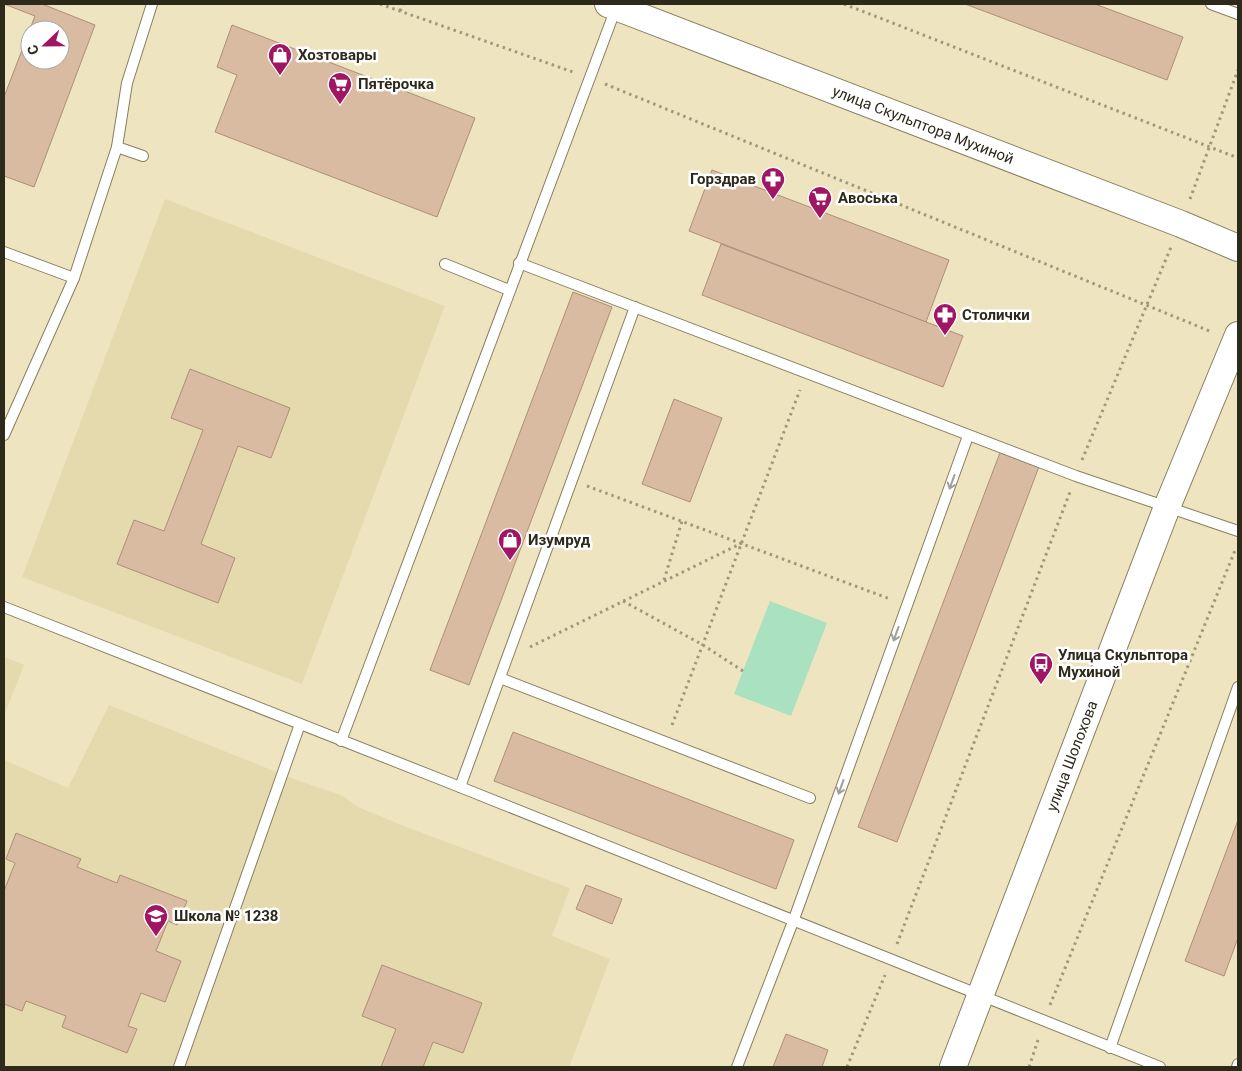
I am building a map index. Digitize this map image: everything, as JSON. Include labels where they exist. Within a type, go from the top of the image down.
[{"type":"street","name":"улица Скульптора Мухиной","points":[[612,5],[1181,224],[1238,248]]},
{"type":"street","name":"улица Шолохова","points":[[953,1067],[982,995],[1166,507],[1237,339]]},
{"type":"lane","points":[[4,434],[74,278],[117,147],[126,83],[152,4]]},
{"type":"lane","points":[[1211,4],[1238,14]]},
{"type":"lane","points":[[341,740],[590,78],[612,5]]},
{"type":"lane","points":[[117,147],[143,156]]},
{"type":"lane","points":[[4,252],[74,278]]},
{"type":"lane","points":[[445,264],[509,290]]},
{"type":"lane","points":[[519,264],[968,436],[1076,476],[1238,531]]},
{"type":"lane","points":[[460,787],[635,307]]},
{"type":"lane","points":[[737,1067],[794,919],[968,436]]},
{"type":"lane","points":[[4,607],[794,919],[1160,1067]]},
{"type":"lane","points":[[500,678],[810,798]]},
{"type":"lane","points":[[1110,1048],[1238,687]]},
{"type":"lane","points":[[179,1067],[300,724]]},
{"type":"path","points":[[380,4],[590,78],[1146,304],[1237,339]]},
{"type":"path","points":[[400,11],[402,4]]},
{"type":"path","points":[[844,4],[1238,158]]},
{"type":"path","points":[[848,1067],[1076,476],[1146,304],[1181,224],[1238,70]]},
{"type":"path","points":[[666,742],[806,373]]},
{"type":"path","points":[[572,480],[907,605]]},
{"type":"path","points":[[664,580],[682,521]]},
{"type":"path","points":[[1028,1067],[1045,1020],[1238,541]]},
{"type":"path","points":[[508,659],[742,543]]},
{"type":"path","points":[[623,601],[703,645],[743,671]]},
{"type":"shaded area","points":[[165,199],[445,306],[302,684],[22,577]]},
{"type":"shaded area","points":[[4,657],[24,665],[4,716]]},
{"type":"shaded area","name":"Школа № 1238","points":[[109,705],[294,779],[343,796],[358,807],[406,827],[570,888],[552,936],[610,959],[569,1067],[4,1067],[4,760],[68,788]]},
{"type":"green space","points":[[770,601],[827,623],[791,716],[734,694]]},
{"type":"building","points":[[4,4],[42,4],[95,25],[34,187],[4,176],[4,97],[20,55],[20,70],[70,70],[70,20],[33,20],[35,16]]},
{"type":"building","points":[[965,4],[1095,4],[1183,37],[1167,80]]},
{"type":"building","points":[[232,25],[475,118],[437,217],[215,132],[237,75],[217,67]]},
{"type":"building","points":[[712,170],[949,260],[926,322],[689,231]]},
{"type":"building","points":[[721,244],[963,336],[943,387],[702,295]]},
{"type":"building","points":[[573,292],[612,307],[469,685],[430,670]]},
{"type":"building","points":[[190,369],[290,408],[271,458],[238,446],[201,544],[235,558],[218,603],[117,564],[134,520],[164,531],[203,430],[171,418]]},
{"type":"building","points":[[674,399],[722,418],[690,502],[642,484]]},
{"type":"building","points":[[1001,450],[1040,464],[897,842],[858,827]]},
{"type":"building","points":[[513,732],[794,840],[776,889],[494,781]]},
{"type":"building","points":[[1238,820],[1238,938],[1224,976],[1185,961]]},
{"type":"building","points":[[16,833],[81,859],[77,867],[117,883],[120,875],[187,901],[177,925],[168,921],[156,951],[181,961],[165,1002],[141,993],[128,1026],[137,1029],[127,1053],[62,1027],[66,1016],[26,1001],[22,1011],[4,1004],[4,891],[15,863],[6,859]]},
{"type":"building","points":[[586,885],[622,899],[612,924],[576,909]]},
{"type":"building","points":[[382,965],[482,1003],[463,1053],[433,1042],[423,1067],[381,1067],[396,1029],[362,1016]]},
{"type":"building","points":[[786,1034],[828,1050],[822,1067],[773,1067]]},
{"type":"place","name":"Хозтовары","points":[[280,76]]},
{"type":"place","name":"Пятёрочка","points":[[340,105]]},
{"type":"place","name":"Горздрав","points":[[773,200]]},
{"type":"place","name":"Авоська","points":[[820,219]]},
{"type":"place","name":"Столички","points":[[945,336]]},
{"type":"place","name":"Изумруд","points":[[510,561]]},
{"type":"place","name":"Улица Скульптора Мухиной","points":[[1041,685]]},
{"type":"place","name":"Школа № 1238","points":[[156,937]]}]
